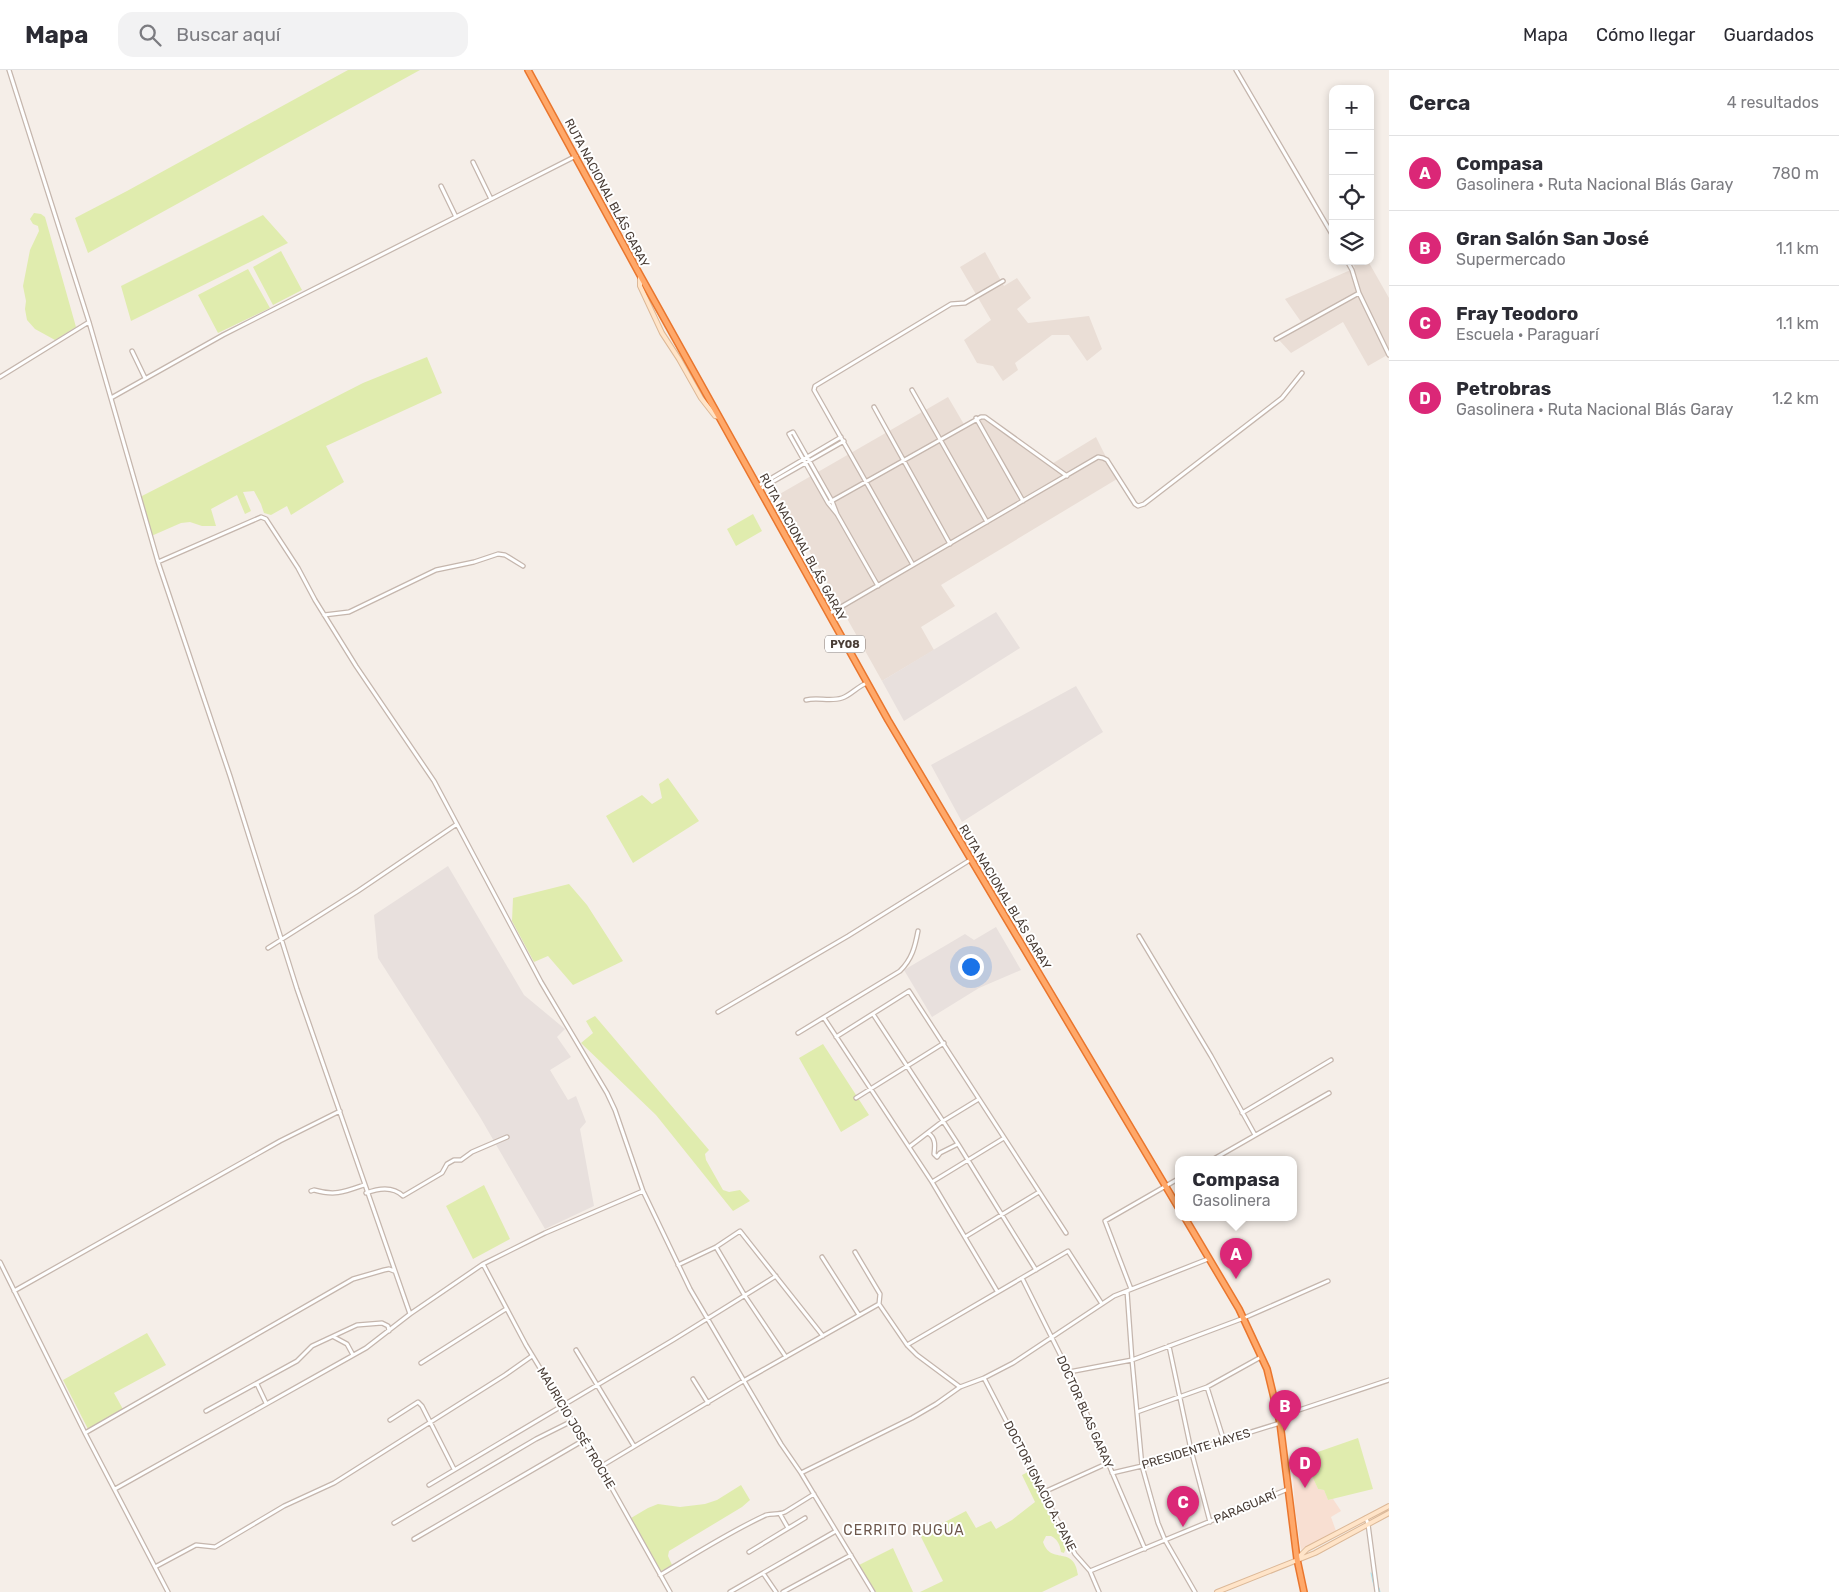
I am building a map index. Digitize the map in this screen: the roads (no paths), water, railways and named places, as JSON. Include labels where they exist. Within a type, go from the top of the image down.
[{"type":"highway","name":"RUTA NACIONAL BLÁS GARAY","points":[[528,70],[867,683],[970,860],[1175,1202]]},
{"type":"highway","points":[[1186,1221],[1244,1318],[1262,1356],[1272,1385],[1279,1420],[1297,1558],[1304,1592]]},
{"type":"street","points":[[9,70],[89,322],[158,562],[230,776],[297,989],[340,1111],[366,1193],[410,1314]]},
{"type":"street","points":[[1236,70],[1329,229]]},
{"type":"street","points":[[111,398],[315,288],[576,156]]},
{"type":"street","points":[[473,162],[491,199]]},
{"type":"street","points":[[441,186],[456,217]]},
{"type":"street","points":[[1349,265],[1359,293],[1389,354]]},
{"type":"street","points":[[640,275],[640,286],[662,333],[701,398],[715,416],[719,417]]},
{"type":"street","points":[[913,565],[814,390],[815,386],[951,304],[965,303],[1004,281]]},
{"type":"street","points":[[1276,339],[1359,293]]},
{"type":"street","points":[[0,377],[89,322]]},
{"type":"street","points":[[132,351],[145,378]]},
{"type":"street","points":[[828,614],[1098,457],[1107,460],[1135,504],[1138,506],[1144,504],[1282,398],[1302,373]]},
{"type":"street","points":[[912,390],[987,522]]},
{"type":"street","points":[[874,406],[950,544]]},
{"type":"street","points":[[828,504],[976,418],[985,417],[1067,476]]},
{"type":"street","points":[[976,418],[1023,501]]},
{"type":"street","points":[[837,514],[828,504],[789,434],[793,432],[878,586]]},
{"type":"street","points":[[758,488],[842,439]]},
{"type":"street","points":[[158,562],[261,517],[264,518],[298,568],[324,615],[356,666],[434,781],[541,982],[616,1110],[643,1191],[678,1265],[707,1320],[873,1592]]},
{"type":"street","points":[[324,615],[349,612],[436,570],[474,562],[498,554],[506,555],[523,566]]},
{"type":"street","points":[[806,700],[814,698],[821,701],[843,698],[867,683]]},
{"type":"street","points":[[268,948],[457,824]]},
{"type":"street","points":[[718,1012],[848,936],[970,860]]},
{"type":"street","points":[[798,1033],[900,971],[908,963],[914,950],[918,931]]},
{"type":"street","points":[[1139,936],[1211,1056],[1255,1135]]},
{"type":"street","points":[[836,1037],[910,990],[1066,1233]]},
{"type":"street","points":[[873,1014],[958,1144],[1036,1270]]},
{"type":"street","points":[[824,1018],[932,1182],[997,1292]]},
{"type":"street","points":[[856,1098],[944,1043]]},
{"type":"street","points":[[1242,1112],[1331,1060]]},
{"type":"street","points":[[1219,1156],[1328,1092]]},
{"type":"street","points":[[909,1147],[943,1121],[979,1099]]},
{"type":"street","points":[[14,1291],[280,1141],[340,1111]]},
{"type":"street","points":[[928,1133],[931,1134],[935,1143],[934,1154],[937,1157],[940,1152],[958,1144]]},
{"type":"street","points":[[366,1193],[374,1190],[391,1189],[398,1191],[403,1196],[442,1173],[447,1164],[454,1160],[461,1160],[472,1152],[507,1137]]},
{"type":"street","points":[[932,1182],[1004,1138]]},
{"type":"street","points":[[1175,1181],[1105,1221],[1129,1290],[1132,1360],[1142,1466],[1158,1523],[1165,1540],[1195,1592]]},
{"type":"street","points":[[311,1191],[342,1193],[364,1185]]},
{"type":"street","points":[[114,1488],[366,1348],[410,1314],[483,1264],[545,1234],[643,1191]]},
{"type":"street","points":[[965,1238],[1039,1192]]},
{"type":"street","points":[[678,1265],[716,1247],[740,1231],[823,1336]]},
{"type":"street","points":[[716,1247],[745,1296],[786,1357]]},
{"type":"street","points":[[907,1345],[1068,1251],[1102,1304]]},
{"type":"street","points":[[855,1252],[880,1294],[879,1304],[907,1345],[917,1355],[960,1386]]},
{"type":"street","points":[[822,1258],[859,1315]]},
{"type":"street","points":[[801,1473],[912,1418],[936,1404],[960,1386],[984,1378],[1014,1363],[1102,1304],[1129,1290],[1208,1259]]},
{"type":"street","points":[[0,1262],[85,1434],[168,1592]]},
{"type":"street","name":"MAURICIO JOSÉ TROCHE","points":[[483,1264],[532,1356],[600,1466],[670,1592]]},
{"type":"street","points":[[85,1434],[353,1279],[389,1269],[394,1272]]},
{"type":"street","points":[[429,1485],[707,1320],[776,1276]]},
{"type":"street","name":"DOCTOR BLAS GARAY","points":[[1022,1278],[1068,1372],[1145,1549]]},
{"type":"street","points":[[1068,1372],[1132,1360],[1244,1318],[1328,1281]]},
{"type":"street","points":[[600,1466],[745,1380],[879,1304]]},
{"type":"street","points":[[421,1363],[506,1309]]},
{"type":"street","points":[[206,1411],[297,1361],[312,1346],[358,1325],[382,1323],[388,1326],[389,1331]]},
{"type":"street","points":[[332,1337],[340,1339],[347,1344],[352,1355]]},
{"type":"street","points":[[1169,1346],[1190,1450],[1210,1522]]},
{"type":"street","points":[[576,1350],[634,1446]]},
{"type":"street","points":[[155,1567],[196,1545],[215,1547],[284,1506],[334,1483],[504,1376],[532,1356]]},
{"type":"street","points":[[1137,1412],[1207,1387],[1262,1356]]},
{"type":"street","name":"DOCTOR IGNACIO A. PANE","points":[[984,1378],[1075,1554],[1090,1572],[1099,1592]]},
{"type":"street","points":[[693,1379],[708,1402]]},
{"type":"street","name":"PRESIDENTE HAYES","points":[[1112,1473],[1142,1466],[1224,1441],[1389,1380]]},
{"type":"street","points":[[257,1384],[266,1403]]},
{"type":"street","points":[[1207,1387],[1224,1441]]},
{"type":"street","points":[[390,1420],[418,1402],[422,1406],[454,1469]]},
{"type":"street","points":[[394,1523],[536,1439],[572,1421]]},
{"type":"street","points":[[414,1539],[584,1440]]},
{"type":"street","points":[[1044,1492],[1108,1463]]},
{"type":"street","name":"PARAGUARÍ","points":[[1090,1572],[1288,1489]]},
{"type":"street","points":[[660,1575],[716,1541],[769,1514],[780,1514],[814,1494]]},
{"type":"street","points":[[1297,1558],[1307,1549],[1389,1506]]},
{"type":"street","points":[[1217,1592],[1297,1558],[1315,1553],[1389,1513]]},
{"type":"street","points":[[780,1514],[788,1528]]},
{"type":"street","points":[[749,1552],[805,1518]]},
{"type":"street","points":[[1366,1518],[1377,1592]]},
{"type":"street","points":[[730,1592],[836,1531]]},
{"type":"street","points":[[783,1592],[851,1555]]},
{"type":"street","points":[[763,1573],[776,1592]]},
{"type":"waterway","points":[[1371,1573],[1374,1586]]},
{"type":"waterway","points":[[1379,1588],[1380,1592]]},
{"type":"place","name":"Compasa","points":[[1236,1279]]},
{"type":"place","name":"Gran Salón San José","points":[[1285,1431]]},
{"type":"place","name":"Petrobras","points":[[1305,1488]]},
{"type":"place","name":"Fray Teodoro","points":[[1183,1527]]},
{"type":"district","name":"CERRITO RUGUA","points":[[904,1530]]}]
